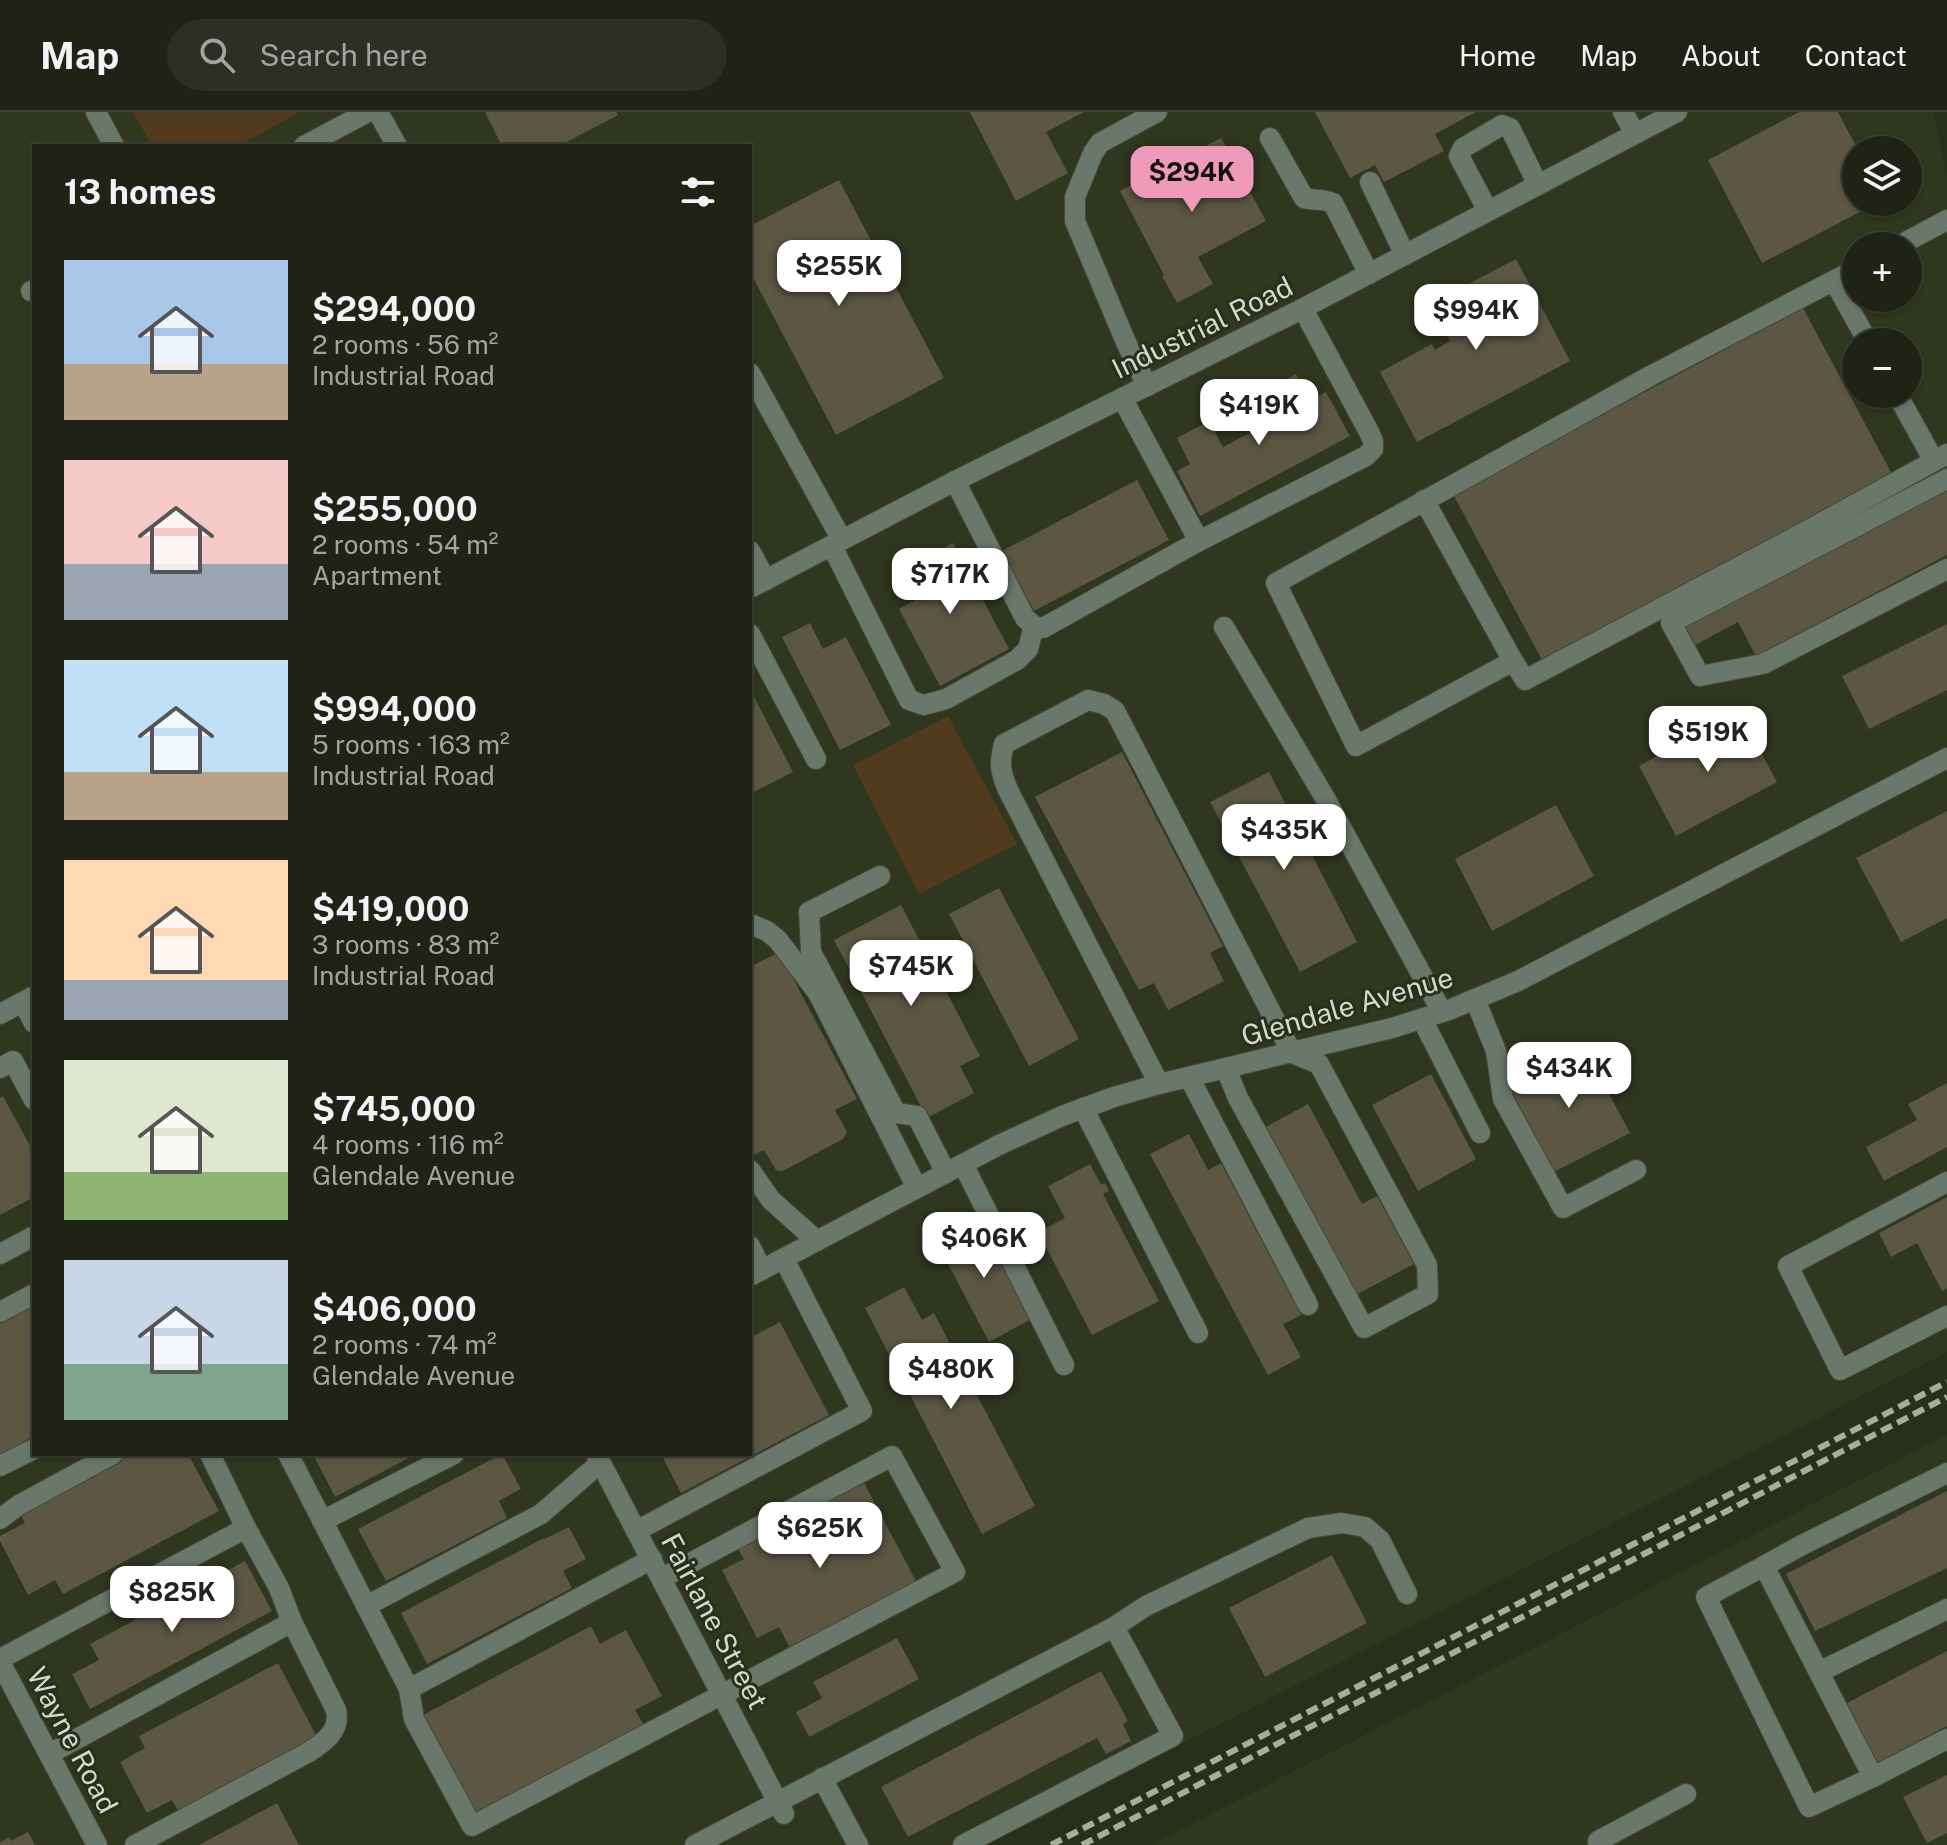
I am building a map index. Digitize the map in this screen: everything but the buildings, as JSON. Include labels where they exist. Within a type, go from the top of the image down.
[{"type":"street","points":[[96,112],[113,144]]},
{"type":"street","points":[[308,144],[368,112]]},
{"type":"street","points":[[378,112],[396,144]]},
{"type":"street","points":[[1147,386],[1075,221],[1075,197],[1100,143],[1157,112]]},
{"type":"street","points":[[1623,112],[1635,134]]},
{"type":"street","name":"Industrial Road","points":[[758,584],[955,481],[1303,309],[1677,112]]},
{"type":"street","points":[[1488,211],[1459,156],[1463,148],[1502,125],[1510,128],[1538,185]]},
{"type":"street","points":[[1270,138],[1304,198],[1313,201],[1324,199],[1333,203],[1369,274]]},
{"type":"street","points":[[1370,182],[1405,255]]},
{"type":"street","points":[[1922,233],[1947,220]]},
{"type":"street","points":[[1513,661],[1356,746],[1276,583],[1652,375],[1842,277]]},
{"type":"street","points":[[1834,281],[1860,328]]},
{"type":"street","points":[[955,481],[1025,618],[1034,626],[1043,628],[1199,541],[1366,456],[1373,449],[1369,432],[1303,309]]},
{"type":"street","points":[[752,377],[837,543],[909,700],[924,705],[946,699],[1017,660],[1028,649],[1034,626]]},
{"type":"street","points":[[1122,398],[1199,541]]},
{"type":"street","points":[[1424,500],[1525,680],[1940,457],[1907,408]]},
{"type":"street","points":[[1947,479],[1671,623],[1700,676],[1763,664],[1947,569]]},
{"type":"street","points":[[752,559],[758,584]]},
{"type":"street","points":[[1224,627],[1325,798],[1442,1012]]},
{"type":"street","points":[[752,638],[816,759]]},
{"type":"street","points":[[1159,1084],[1000,771],[1004,744],[1088,700],[1115,711],[1292,1053],[1319,1064],[1427,1265],[1428,1294],[1364,1328],[1238,1098],[1226,1069]]},
{"type":"street","name":"Glendale Avenue","points":[[756,1273],[1024,1133],[1083,1108],[1159,1084],[1422,1019],[1518,981],[1947,758]]},
{"type":"street","points":[[880,876],[809,912],[811,952],[896,1113],[917,1116],[955,1168],[1064,1365]]},
{"type":"street","points":[[752,925],[778,940],[818,993],[917,1188]]},
{"type":"street","points":[[0,1014],[28,999]]},
{"type":"street","points":[[1475,999],[1496,1051],[1503,1099],[1563,1208],[1636,1170]]},
{"type":"street","points":[[1422,1019],[1480,1133]]},
{"type":"street","points":[[0,1068],[13,1061],[32,1096]]},
{"type":"street","points":[[1189,1077],[1308,1305]]},
{"type":"street","points":[[1083,1108],[1198,1333]]},
{"type":"street","points":[[752,1173],[771,1200],[817,1241]]},
{"type":"street","points":[[1947,1182],[1788,1266],[1840,1370],[1947,1316]]},
{"type":"street","points":[[0,1254],[32,1237]]},
{"type":"street","points":[[636,1531],[862,1411],[784,1259]]},
{"type":"street","points":[[0,1312],[32,1295]]},
{"type":"street","points":[[0,1466],[32,1450]]},
{"type":"street","points":[[0,1519],[19,1505],[109,1456]]},
{"type":"street","points":[[135,1845],[309,1752],[333,1733],[338,1717],[279,1588],[211,1456]]},
{"type":"street","points":[[289,1456],[409,1689],[414,1719],[472,1826],[955,1572],[892,1456],[662,1578]]},
{"type":"street","points":[[322,1521],[450,1456]]},
{"type":"street","points":[[366,1606],[541,1514],[598,1458]]},
{"type":"street","name":"Fairlane Street","points":[[598,1458],[780,1808]]},
{"type":"street","points":[[1947,1473],[1706,1597],[1809,1807],[1947,1739]]},
{"type":"street","points":[[695,1845],[780,1808],[822,1778],[1114,1627],[1146,1606],[1308,1528],[1342,1523],[1365,1527],[1380,1540],[1407,1594]]},
{"type":"street","points":[[0,1661],[246,1528]]},
{"type":"street","points":[[409,1689],[652,1559]]},
{"type":"street","points":[[1764,1566],[1873,1777]]},
{"type":"street","points":[[1819,1672],[1947,1609]]},
{"type":"street","points":[[49,1754],[292,1622]]},
{"type":"street","points":[[963,1845],[1173,1736],[1114,1627]]},
{"type":"street","name":"Wayne Road","points":[[0,1661],[9,1699],[49,1754],[97,1845]]},
{"type":"street","points":[[822,1778],[858,1845]]},
{"type":"street","points":[[1599,1845],[1598,1841],[1686,1794]]},
{"type":"shaded area","points":[[0,112],[1933,112],[1947,172],[1947,1352],[984,1845],[0,1845]]},
{"type":"shaded area","points":[[133,112],[298,113],[242,144],[151,144]]},
{"type":"shaded area","points":[[948,716],[1017,844],[919,894],[853,765]]},
{"type":"shaded area","points":[[1947,1435],[1947,1845],[1151,1845]]},
{"type":"railway","points":[[1051,1845],[1947,1382]]},
{"type":"railway","points":[[1082,1845],[1947,1397]]}]
